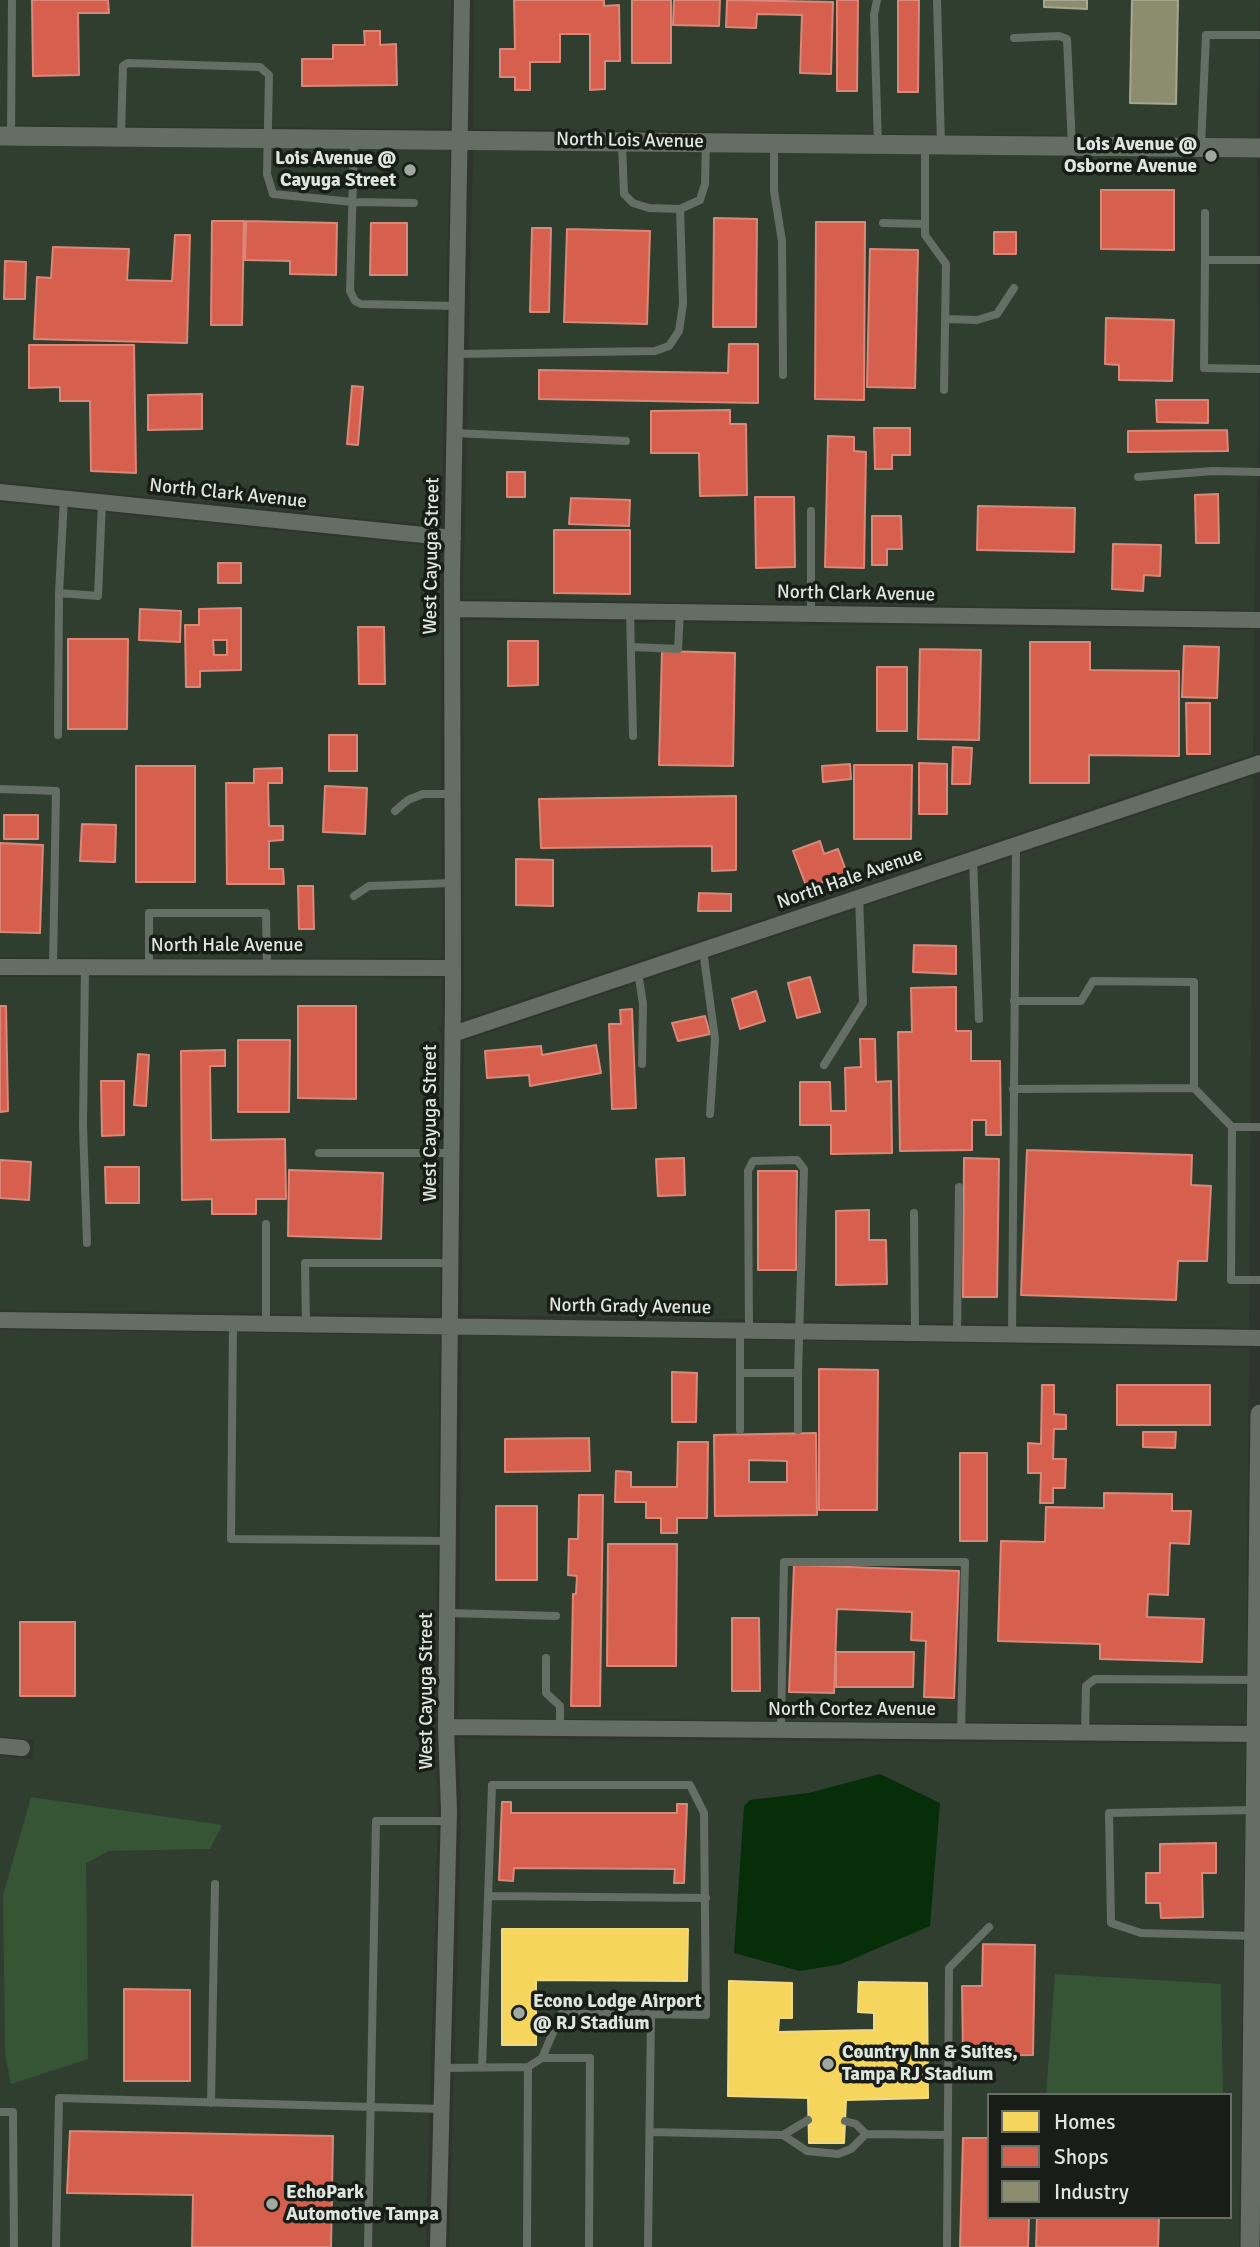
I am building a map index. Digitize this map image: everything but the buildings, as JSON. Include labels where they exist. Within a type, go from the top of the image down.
[{"type":"street","name":"West Cayuga Street","points":[[438,2247],[449,1821],[446,1727],[453,1034],[452,609],[462,139],[462,0]]},
{"type":"street","name":"North Lois Avenue","points":[[5,136],[1260,148]]},
{"type":"street","name":"North Clark Avenue","points":[[0,492],[453,538]]},
{"type":"street","name":"North Clark Avenue","points":[[452,609],[1260,621]]},
{"type":"street","name":"North Hale Avenue","points":[[453,1034],[1260,763]]},
{"type":"street","name":"North Hale Avenue","points":[[0,967],[453,968]]},
{"type":"street","name":"North Grady Avenue","points":[[0,1320],[1260,1338]]},
{"type":"street","points":[[1250,2247],[1256,2185],[1255,1936],[1258,1855],[1260,1414]]},
{"type":"street","name":"North Cortez Avenue","points":[[446,1727],[1257,1734]]},
{"type":"street","points":[[0,1746],[22,1748]]},
{"type":"lane","points":[[5,136],[12,0]]},
{"type":"lane","points":[[877,0],[873,15],[878,144]]},
{"type":"lane","points":[[937,0],[933,144],[925,235],[946,264],[944,390]]},
{"type":"lane","points":[[1201,147],[1206,35],[1260,35]]},
{"type":"lane","points":[[1014,38],[1059,36],[1067,39],[1072,146]]},
{"type":"lane","points":[[121,136],[123,66],[128,63],[260,67],[269,75],[267,173],[273,194],[353,202],[414,202]]},
{"type":"lane","points":[[355,138],[350,291],[355,301],[361,304],[458,306]]},
{"type":"lane","points":[[622,141],[624,194],[634,203],[649,208],[680,209],[699,200],[705,184],[706,142]]},
{"type":"lane","points":[[774,142],[774,191],[782,241],[783,375]]},
{"type":"lane","points":[[457,354],[655,351],[669,346],[679,331],[683,304],[680,209]]},
{"type":"lane","points":[[1205,213],[1205,368],[1260,369]]},
{"type":"lane","points":[[883,223],[925,224]]},
{"type":"lane","points":[[1205,260],[1260,260]]},
{"type":"lane","points":[[946,319],[978,320],[997,314],[1014,288]]},
{"type":"lane","points":[[455,433],[626,441]]},
{"type":"lane","points":[[1138,477],[1213,471],[1260,472]]},
{"type":"lane","points":[[58,735],[59,593],[64,498]]},
{"type":"lane","points":[[59,593],[99,596],[102,502]]},
{"type":"lane","points":[[811,511],[811,614]]},
{"type":"lane","points":[[629,612],[634,736]]},
{"type":"lane","points":[[631,647],[678,649],[680,612]]},
{"type":"lane","points":[[0,789],[56,791],[53,967]]},
{"type":"lane","points":[[395,811],[408,800],[423,794],[453,794]]},
{"type":"lane","points":[[1012,1335],[1016,845]]},
{"type":"lane","points":[[973,859],[979,1018]]},
{"type":"lane","points":[[354,896],[369,886],[453,883]]},
{"type":"lane","points":[[824,1065],[863,1003],[859,897]]},
{"type":"lane","points":[[149,967],[149,913],[266,913],[267,967]]},
{"type":"lane","points":[[703,950],[715,1039],[710,1114]]},
{"type":"lane","points":[[85,967],[83,1126],[87,1243]]},
{"type":"lane","points":[[638,972],[643,1004],[642,1064]]},
{"type":"lane","points":[[1014,1001],[1082,1000],[1093,981],[1194,982],[1194,1088],[1232,1127],[1231,1280],[1260,1280]]},
{"type":"lane","points":[[1013,1089],[1194,1088]]},
{"type":"lane","points":[[1232,1127],[1260,1127]]},
{"type":"lane","points":[[319,1153],[452,1153]]},
{"type":"lane","points":[[740,1430],[748,1171],[753,1161],[797,1160],[804,1170],[798,1430]]},
{"type":"lane","points":[[957,1334],[958,1187]]},
{"type":"lane","points":[[914,1213],[915,1333]]},
{"type":"lane","points":[[266,1224],[266,1323]]},
{"type":"lane","points":[[306,1323],[306,1263],[451,1263]]},
{"type":"lane","points":[[233,1322],[231,1539],[448,1541]]},
{"type":"lane","points":[[740,1373],[798,1373]]},
{"type":"lane","points":[[781,1730],[784,1562],[965,1562],[961,1732]]},
{"type":"lane","points":[[448,1613],[556,1616]]},
{"type":"lane","points":[[546,1658],[546,1693],[560,1706],[560,1729]]},
{"type":"lane","points":[[1085,1733],[1086,1686],[1095,1679],[1257,1680]]},
{"type":"lane","points":[[482,2068],[492,1785],[690,1785],[704,1813],[706,2015],[561,2014],[542,2058]]},
{"type":"lane","points":[[1255,1936],[1141,1933],[1111,1923],[1109,1813],[1257,1810]]},
{"type":"lane","points":[[368,2247],[376,1821],[449,1821]]},
{"type":"lane","points":[[211,2103],[215,1884]]},
{"type":"lane","points":[[488,1896],[706,1898]]},
{"type":"lane","points":[[947,2247],[949,1968],[989,1927]]},
{"type":"lane","points":[[648,2247],[652,2014]]},
{"type":"lane","points":[[443,2068],[528,2067],[542,2058],[590,2058],[589,2247]]},
{"type":"lane","points":[[527,2247],[528,2067]]},
{"type":"lane","points":[[56,2247],[59,2098],[442,2109]]},
{"type":"lane","points":[[0,2112],[13,2112],[14,2247]]},
{"type":"lane","points":[[650,2132],[783,2135],[808,2120]]},
{"type":"lane","points":[[845,2121],[856,2124],[866,2134],[948,2135]]},
{"type":"lane","points":[[783,2135],[807,2151],[838,2154],[851,2150],[866,2134]]},
{"type":"shaded area","points":[[0,0],[451,0],[450,129],[0,125]]},
{"type":"shaded area","points":[[474,0],[1260,0],[1257,138],[473,129]]},
{"type":"shaded area","points":[[0,146],[450,149],[441,526],[0,482]]},
{"type":"shaded area","points":[[473,149],[1257,158],[1259,415],[1254,610],[463,599]]},
{"type":"shaded area","points":[[0,502],[441,547],[442,958],[0,957]]},
{"type":"shaded area","points":[[463,620],[1254,630],[1253,754],[464,1019]]},
{"type":"shaded area","points":[[1253,776],[1249,1328],[462,1315],[464,1041]]},
{"type":"shaded area","points":[[0,977],[442,978],[442,1027],[438,1028],[442,1036],[440,1315],[0,1310]]},
{"type":"shaded area","points":[[0,1330],[440,1335],[435,1738],[438,1811],[426,2247],[0,2247],[0,1756],[32,1759],[34,1740],[0,1736]],"holes":[[[31,1797],[210,1849],[109,1851],[85,1863],[11,2084],[5,2054],[3,1895]]]},
{"type":"shaded area","points":[[462,1335],[1249,1348],[1246,1724],[458,1718]]},
{"type":"shaded area","points":[[458,1738],[1246,1744],[1239,2247],[449,2247],[461,1811]],"holes":[[[880,1774],[841,1964],[800,1971],[734,1953],[750,1800],[809,1793]]]},
{"type":"shaded area","points":[[880,1774],[940,1803],[930,1926],[841,1964],[800,1971],[734,1953],[744,1806],[750,1800],[809,1793]]},
{"type":"shaded area","points":[[31,1797],[222,1825],[210,1849],[109,1851],[86,1863],[88,2059],[11,2084],[5,2054],[3,1895]]},
{"type":"shaded area","points":[[1055,1974],[1221,1984],[1223,2093],[1046,2093]]},
{"type":"place","name":"Lois Avenue @ Osborne Avenue","points":[[1211,156]]},
{"type":"place","name":"Lois Avenue @ Cayuga Street","points":[[410,170]]},
{"type":"place","name":"Econo Lodge Airport @ RJ Stadium","points":[[519,2013]]},
{"type":"place","name":"Country Inn & Suites, Tampa RJ Stadium","points":[[828,2064]]},
{"type":"place","name":"EchoPark Automotive Tampa","points":[[272,2204]]}]
